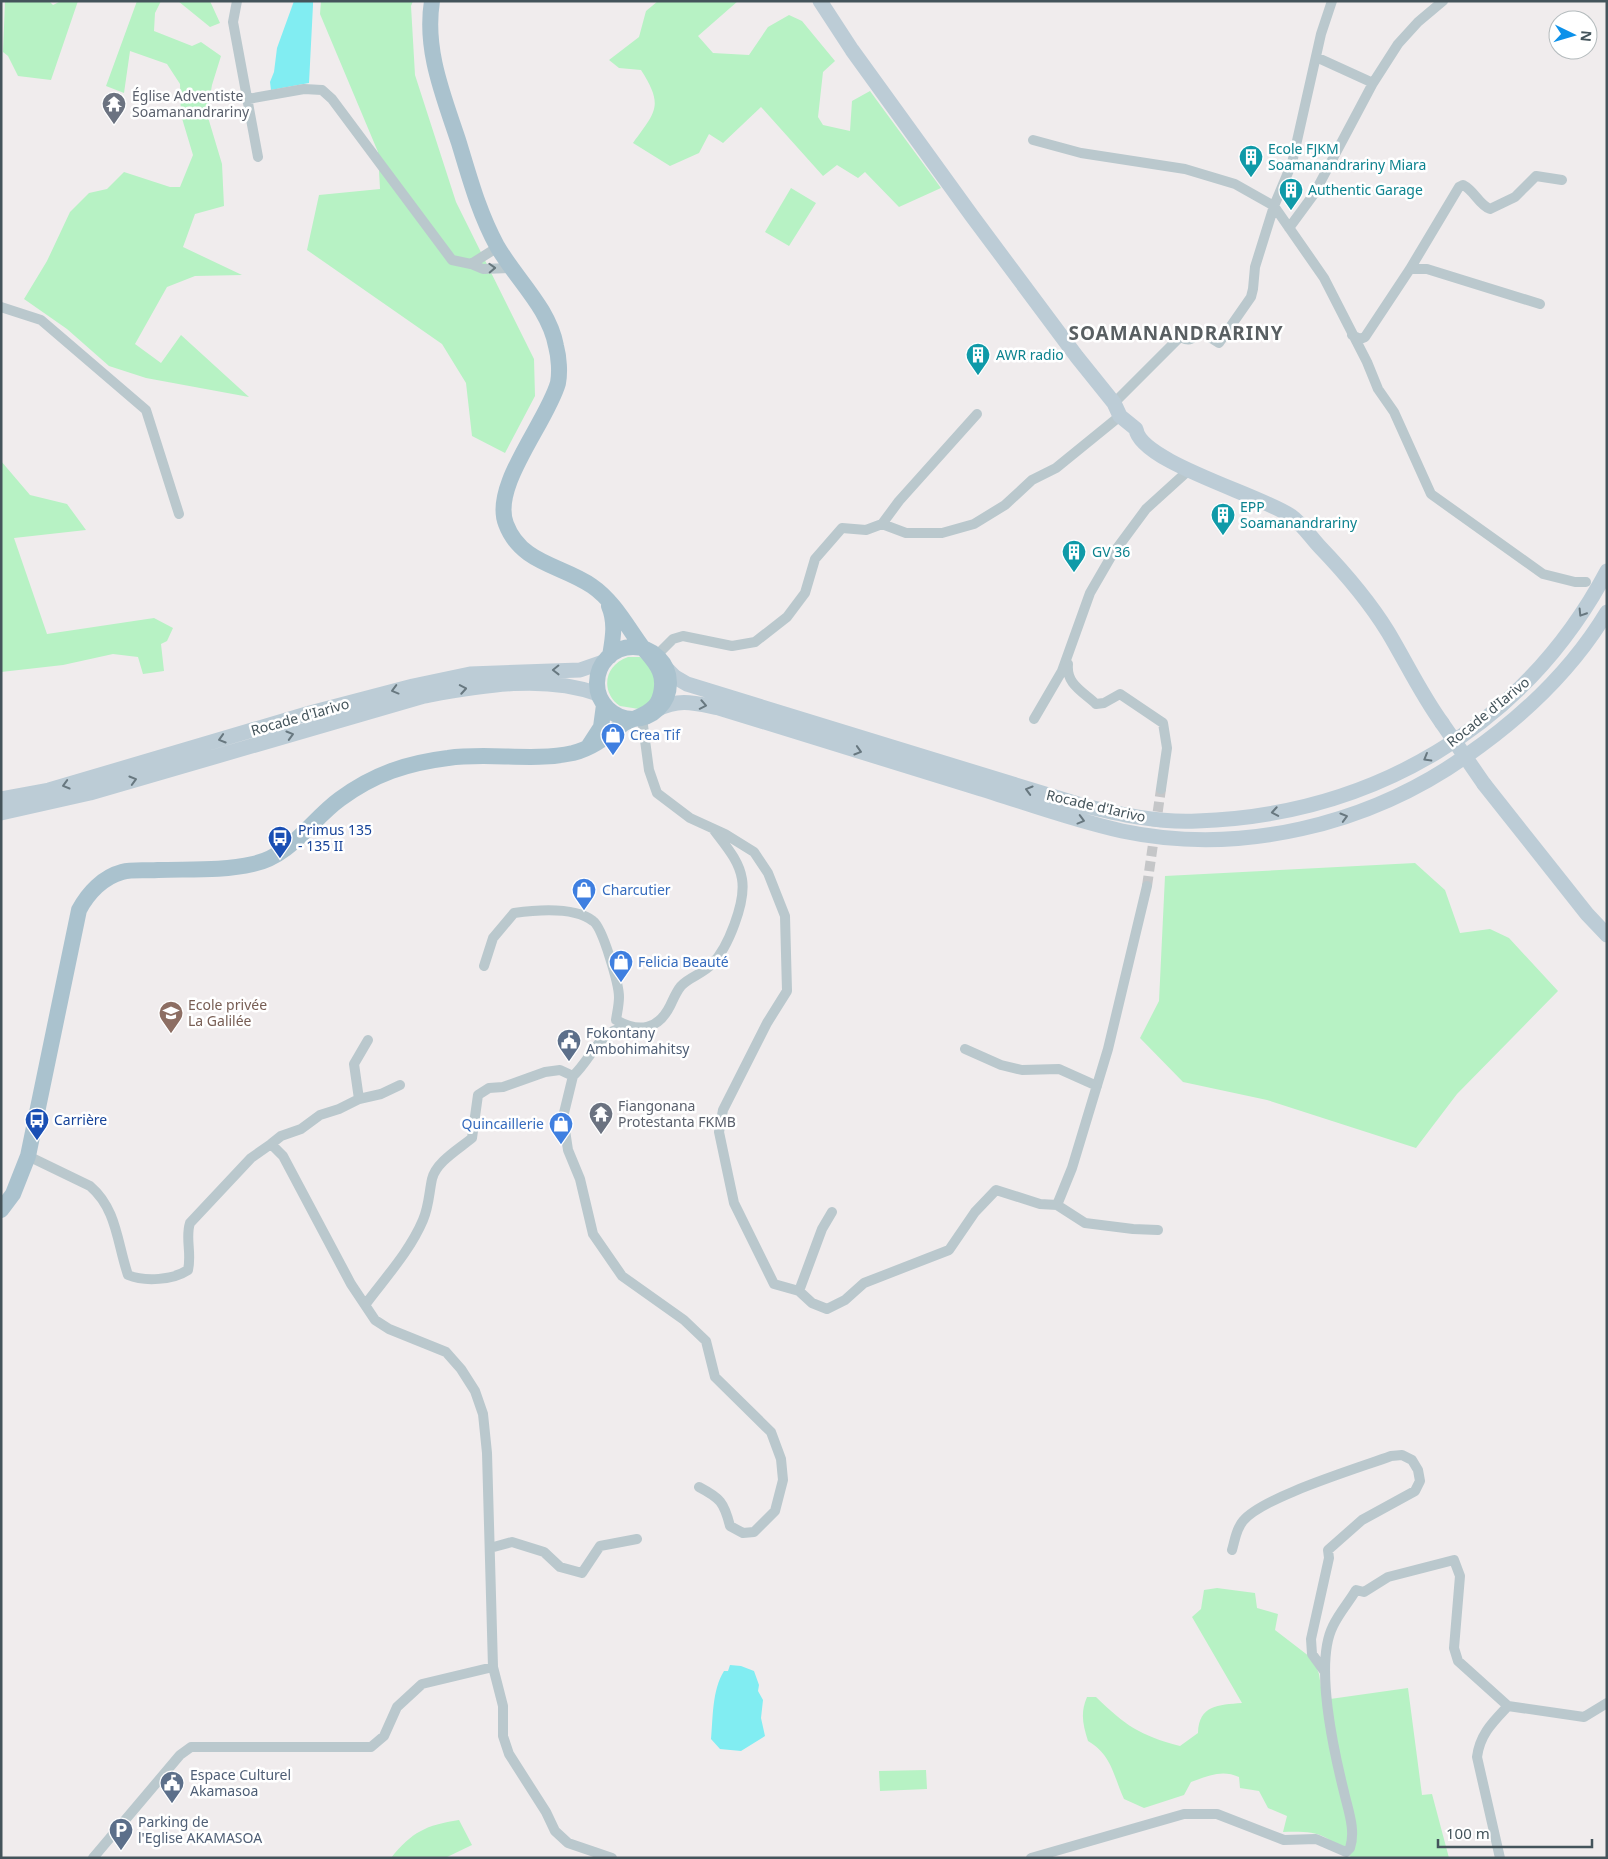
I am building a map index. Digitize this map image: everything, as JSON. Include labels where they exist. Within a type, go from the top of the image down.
[{"type":"main road","points":[[1,1210],[12,1194],[28,1156],[79,910],[86,896],[102,882],[121,872],[218,868],[255,864],[274,856],[293,843],[339,799],[383,772],[450,757],[559,755],[588,747],[611,735],[643,716],[666,697],[668,681],[654,657],[598,590],[587,582],[540,562],[526,552],[515,540],[506,525],[503,512],[505,491],[543,418],[559,380],[556,346],[545,316],[511,268],[479,210],[436,72],[428,24],[432,1]]},
{"type":"main road","points":[[820,1],[852,50],[972,216],[1117,409],[1136,429],[1137,436],[1148,447],[1171,463],[1291,516],[1356,588],[1386,630],[1422,695],[1484,784],[1587,914],[1607,935]]},
{"type":"main road","name":"Rocade d'Iarivo","points":[[654,657],[675,677],[688,684],[1081,805],[1121,814],[1170,820],[1196,821],[1248,817],[1296,809],[1365,789],[1401,773],[1436,753],[1482,720],[1540,668],[1570,632],[1607,570]]},
{"type":"main road","points":[[588,747],[601,727],[601,699],[597,677],[606,659],[614,634],[613,616],[608,602]]},
{"type":"main road","name":"Rocade d'Iarivo","points":[[643,716],[670,703],[686,702],[719,708],[1064,815],[1123,831],[1187,840],[1243,839],[1303,828],[1358,813],[1400,797],[1444,772],[1484,744],[1543,693],[1576,656],[1607,612]]},
{"type":"main road","points":[[606,659],[620,650],[632,647],[654,657],[660,670],[663,687],[655,706],[640,717],[643,716]]},
{"type":"main road","name":"Rocade d'Iarivo","points":[[1,799],[49,790],[310,713],[413,686],[470,674],[580,670],[606,659]]},
{"type":"main road","name":"Rocade d'Iarivo","points":[[1,813],[90,793],[424,696],[472,688],[534,683],[577,686],[601,699]]},
{"type":"main road","points":[[601,699],[616,715],[643,716]]},
{"type":"street","points":[[237,1],[233,22],[258,157]]},
{"type":"street","points":[[882,524],[906,533],[942,533],[974,524],[1005,505],[1032,480],[1056,468],[1117,409],[1180,337],[1187,341],[1192,340],[1200,331],[1219,343],[1251,297],[1255,267],[1274,206],[1292,163],[1316,57],[1332,1]]},
{"type":"street","points":[[1289,228],[1314,194],[1373,83],[1408,32],[1443,1]]},
{"type":"street","points":[[1316,57],[1373,83]]},
{"type":"street","points":[[248,99],[304,89],[322,90],[332,100],[452,260],[483,269],[511,268]]},
{"type":"street","points":[[1033,140],[1081,153],[1185,168],[1235,184],[1274,206],[1324,278],[1352,336],[1367,362],[1378,388],[1394,412],[1431,494],[1543,574],[1575,582],[1586,582]]},
{"type":"street","points":[[1352,336],[1360,339],[1365,337],[1410,269],[1459,188],[1463,185],[1482,204],[1490,209],[1515,197],[1536,176],[1562,180]]},
{"type":"street","points":[[471,264],[498,247]]},
{"type":"street","points":[[1410,269],[1426,268],[1540,304]]},
{"type":"street","points":[[1,306],[41,320],[146,410],[179,514]]},
{"type":"street","points":[[654,657],[673,639],[683,636],[732,646],[755,642],[787,617],[805,593],[815,558],[842,528],[866,530],[882,524],[899,501],[977,414]]},
{"type":"street","points":[[1034,719],[1062,671],[1090,593],[1112,554],[1146,509],[1189,470]]},
{"type":"street","points":[[1069,653],[1068,678],[1096,704],[1104,703],[1120,694],[1163,723],[1167,748],[1161,789]]},
{"type":"street","points":[[643,716],[649,770],[657,793],[690,818],[714,829],[754,852],[768,873],[785,916],[787,991],[767,1023],[723,1110],[720,1132],[734,1203],[774,1284],[799,1291],[812,1303],[827,1310],[846,1300],[864,1283],[949,1250],[975,1212],[996,1190],[1040,1204],[1057,1206],[1085,1223],[1158,1230]]},
{"type":"street","points":[[484,966],[493,938],[514,913],[542,909],[584,916],[597,924],[601,933],[619,997],[616,1020],[627,1026],[644,1029],[660,1022],[682,985],[702,974],[713,964],[730,936],[742,899],[743,880],[736,861],[714,829]]},
{"type":"street","points":[[1057,1206],[1072,1168],[1120,1005],[1146,886]]},
{"type":"street","points":[[627,1026],[609,1033],[584,1066],[573,1076],[563,1117],[568,1150],[580,1180],[593,1234],[622,1276],[684,1320],[706,1341],[715,1377],[771,1432],[781,1459],[783,1480],[775,1511],[754,1532],[744,1533],[730,1526],[726,1510],[719,1497],[699,1487]]},
{"type":"street","points":[[359,1099],[354,1064],[368,1040]]},
{"type":"street","points":[[965,1049],[1001,1065],[1022,1070],[1059,1069],[1097,1086]]},
{"type":"street","points":[[365,1305],[397,1263],[423,1220],[431,1196],[432,1177],[446,1159],[472,1138],[478,1095],[489,1088],[503,1087],[545,1072],[560,1070],[573,1076]]},
{"type":"street","points":[[28,1156],[90,1186],[103,1199],[113,1219],[128,1275],[138,1279],[178,1276],[188,1270],[191,1258],[187,1232],[190,1223],[250,1158],[281,1136],[301,1129],[320,1115],[400,1085]]},
{"type":"street","points":[[271,1144],[283,1156],[351,1284],[375,1320],[389,1329],[446,1352],[461,1369],[475,1391],[483,1414],[487,1453],[493,1667],[503,1706],[503,1736],[508,1754],[546,1812],[556,1831],[568,1843],[612,1858]]},
{"type":"street","points":[[799,1291],[822,1228],[832,1212]]},
{"type":"street","points":[[1232,1550],[1238,1529],[1244,1520],[1277,1498],[1392,1456],[1402,1455],[1412,1460],[1418,1470],[1420,1481],[1415,1491],[1362,1520],[1328,1550],[1330,1558],[1311,1639],[1312,1654],[1325,1672]]},
{"type":"street","points":[[490,1548],[512,1542],[544,1552],[560,1567],[582,1573],[600,1546],[637,1539]]},
{"type":"street","points":[[1031,1858],[1184,1814],[1195,1813],[1217,1814],[1284,1840],[1316,1839],[1346,1852],[1350,1848],[1353,1832],[1334,1750],[1325,1672],[1327,1645],[1332,1626],[1356,1590],[1364,1592],[1388,1577],[1454,1560],[1460,1576],[1454,1648],[1458,1661],[1508,1706],[1584,1717],[1607,1703]]},
{"type":"street","points":[[93,1858],[180,1755],[191,1747],[371,1746],[384,1736],[397,1707],[422,1684],[493,1667]]},
{"type":"street","points":[[1500,1858],[1477,1757],[1479,1743],[1488,1728],[1508,1706]]},
{"type":"green space","points":[[5,1],[49,1],[53,5],[61,1],[78,1],[51,80],[18,76],[8,56],[3,52]]},
{"type":"green space","points":[[137,1],[161,1],[155,13],[154,31],[192,46],[201,42],[221,56],[212,85],[207,114],[222,164],[224,206],[195,214],[183,247],[242,275],[195,276],[167,287],[135,344],[161,363],[181,335],[249,397],[146,378],[109,366],[67,329],[24,299],[47,261],[70,212],[89,193],[107,189],[124,172],[170,187],[180,187],[193,155],[181,115],[180,84],[167,64],[130,51],[124,93],[106,86]]},
{"type":"green space","points":[[178,1],[210,1],[220,23],[210,27]]},
{"type":"green space","points":[[321,1],[413,1],[411,6],[415,75],[456,202],[534,359],[535,396],[505,453],[472,436],[466,383],[442,344],[307,250],[319,195],[380,189],[378,152],[320,14]]},
{"type":"green space","points":[[658,1],[738,1],[698,36],[713,53],[749,55],[768,27],[789,15],[802,21],[835,61],[823,72],[818,117],[823,125],[850,131],[852,101],[870,91],[941,188],[899,207],[865,172],[858,178],[837,165],[823,176],[761,107],[723,143],[709,134],[699,153],[670,166],[633,143],[652,115],[655,100],[653,92],[641,70],[619,68],[609,60],[639,37],[646,11]]},
{"type":"green space","points":[[791,188],[816,203],[789,246],[765,232]]},
{"type":"green space","points":[[1,461],[30,495],[67,504],[86,530],[14,538],[47,634],[154,618],[173,628],[167,641],[161,644],[164,671],[143,674],[138,657],[113,654],[63,665],[1,672]]},
{"type":"green space","points":[[628,657],[640,657],[655,669],[654,699],[639,709],[620,706],[609,694],[607,686],[610,672],[614,666]]},
{"type":"green space","points":[[1415,863],[1445,890],[1460,933],[1490,929],[1509,938],[1558,991],[1457,1094],[1416,1148],[1267,1100],[1183,1082],[1140,1038],[1159,1001],[1165,876]]},
{"type":"green space","points":[[1217,1588],[1255,1593],[1257,1608],[1278,1614],[1275,1630],[1314,1660],[1319,1674],[1323,1700],[1408,1688],[1422,1795],[1432,1794],[1449,1858],[1352,1858],[1328,1839],[1314,1833],[1283,1832],[1287,1816],[1268,1808],[1259,1791],[1240,1788],[1239,1777],[1233,1775],[1215,1774],[1191,1782],[1184,1795],[1144,1808],[1124,1799],[1107,1759],[1088,1741],[1083,1719],[1087,1697],[1096,1697],[1125,1722],[1143,1733],[1180,1746],[1198,1733],[1202,1717],[1211,1708],[1242,1703],[1192,1617],[1201,1609],[1204,1590]]},
{"type":"green space","points":[[926,1770],[927,1789],[880,1791],[879,1771]]},
{"type":"green space","points":[[459,1820],[472,1845],[445,1858],[391,1858],[420,1831],[437,1824]]},
{"type":"water","points":[[294,1],[313,1],[309,83],[271,90],[270,82],[274,72],[277,48]]},
{"type":"water","points":[[730,1665],[741,1666],[754,1671],[759,1685],[758,1691],[763,1700],[761,1718],[765,1736],[741,1751],[720,1749],[711,1739],[717,1687],[724,1671],[728,1671]]},
{"type":"tunnel","points":[[1147,886],[1161,789]]},
{"type":"place","name":"Église Adventiste Soamanandrariny","points":[[114,125]]},
{"type":"place","name":"Ecole FJKM Soamanandrariny Miara","points":[[1251,178]]},
{"type":"place","name":"Authentic Garage","points":[[1291,211]]},
{"type":"place","name":"AWR radio","points":[[978,376]]},
{"type":"place","name":"EPP Soamanandrariny","points":[[1223,536]]},
{"type":"place","name":"GV 36","points":[[1074,573]]},
{"type":"place","name":"Crea Tif","points":[[613,756]]},
{"type":"place","name":"Primus 135 - 135 II","points":[[280,859]]},
{"type":"place","name":"Charcutier","points":[[584,911]]},
{"type":"place","name":"Felicia Beauté","points":[[621,983]]},
{"type":"place","name":"Ecole privée La Galilée","points":[[171,1034]]},
{"type":"place","name":"Fokontany Ambohimahitsy","points":[[569,1062]]},
{"type":"place","name":"Fiangonana Protestanta FKMB","points":[[601,1135]]},
{"type":"place","name":"Carrière","points":[[37,1141]]},
{"type":"place","name":"Quincaillerie","points":[[561,1145]]},
{"type":"place","name":"Espace Culturel Akamasoa","points":[[172,1804]]},
{"type":"place","name":"Parking de l'Eglise AKAMASOA","points":[[121,1851]]},
{"type":"district","name":"SOAMANANDRARINY","points":[[1176,333]]}]
